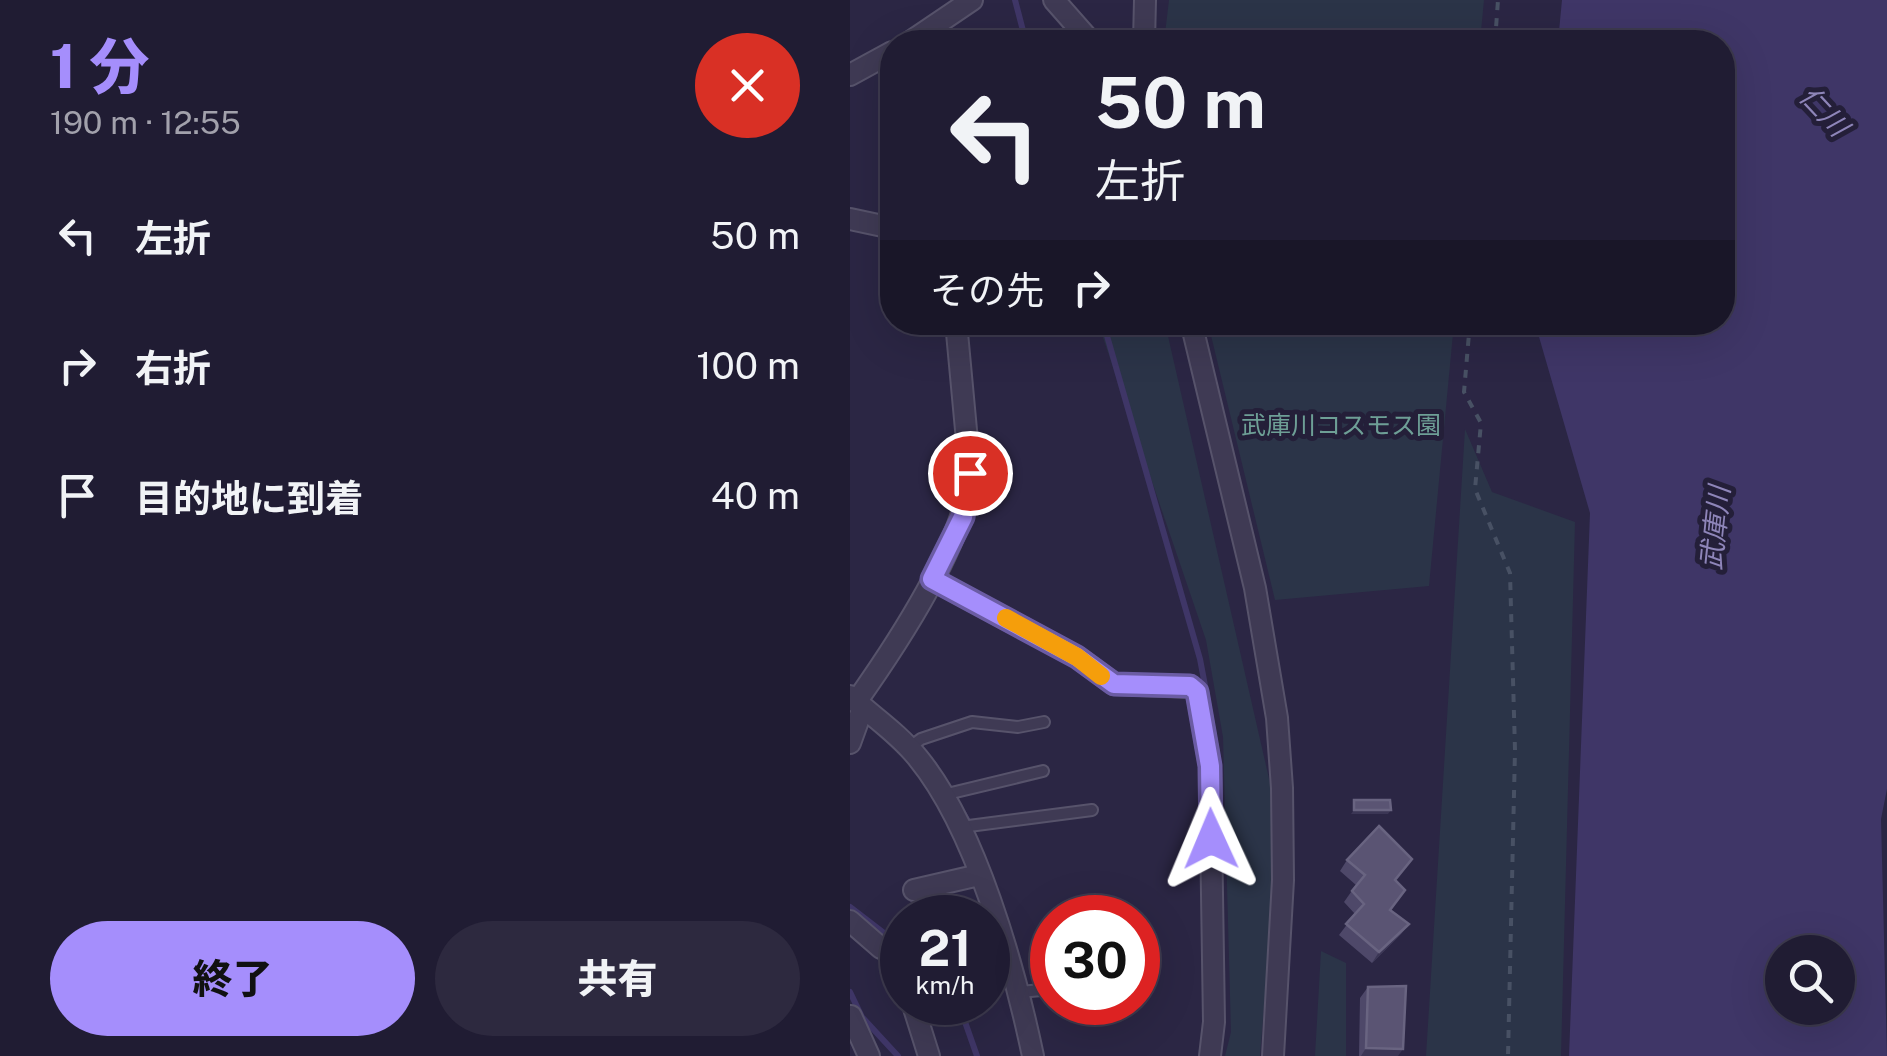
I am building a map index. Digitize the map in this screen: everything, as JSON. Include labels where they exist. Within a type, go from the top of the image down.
[{"type":"street","points":[[928,30],[972,0]]},
{"type":"street","points":[[1054,0],[1080,30]]},
{"type":"street","points":[[1144,30],[1145,0]]},
{"type":"street","points":[[850,75],[880,59]]},
{"type":"street","points":[[850,219],[880,225]]},
{"type":"street","points":[[850,743],[858,699],[932,579],[963,517],[970,473],[957,335]]},
{"type":"street","points":[[1194,335],[1255,588],[1277,718],[1283,880],[1273,1056]]},
{"type":"street","points":[[932,579],[1077,657],[1114,684],[1190,686],[1197,692],[1210,766],[1214,1022],[1210,1056]]},
{"type":"street","points":[[858,699],[914,744],[949,792],[966,825],[979,875],[1025,991],[1033,1056]]},
{"type":"street","points":[[914,890],[979,875]]},
{"type":"street","points":[[850,921],[880,947]]},
{"type":"street","points":[[850,1015],[869,1056]]},
{"type":"street","points":[[919,1025],[929,1056]]},
{"type":"lane","points":[[914,744],[972,722],[1018,727],[1044,722]]},
{"type":"lane","points":[[949,792],[1042,771]]},
{"type":"lane","points":[[966,825],[1092,810]]},
{"type":"lane","points":[[1025,991],[1030,991]]},
{"type":"path","points":[[1495,30],[1498,0]]},
{"type":"path","points":[[1469,335],[1464,392],[1482,423],[1475,488],[1510,572],[1515,750],[1508,1056]]},
{"type":"green space","points":[[1169,0],[1484,0],[1481,30],[1165,30]]},
{"type":"green space","points":[[1102,335],[1168,335],[1270,783],[1275,872],[1260,1056],[1225,1056],[1231,1032],[1223,737],[1206,640]]},
{"type":"green space","name":"武庫川コスモス園","points":[[1211,335],[1453,335],[1429,586],[1275,600]]},
{"type":"green space","points":[[1465,429],[1492,492],[1575,522],[1561,1056],[1426,1056]]},
{"type":"green space","points":[[1321,951],[1346,963],[1346,1056],[1315,1056]]},
{"type":"water","points":[[1562,0],[1887,0],[1887,789],[1881,819],[1887,1056],[1569,1056],[1590,513],[1538,335],[1735,335],[1735,30],[1559,30]]},
{"type":"building","points":[[1354,800],[1390,800],[1391,810],[1354,810]]},
{"type":"building","points":[[1379,826],[1412,859],[1395,880],[1405,890],[1390,910],[1409,924],[1379,952],[1346,924],[1364,904],[1352,891],[1365,875],[1347,860]]},
{"type":"building","points":[[1406,986],[1403,1049],[1366,1048],[1368,987]]},
{"type":"waterway","points":[[1015,0],[1023,30]]},
{"type":"waterway","points":[[1107,335],[1200,659],[1207,696]]},
{"type":"waterway","points":[[934,764],[968,821]]},
{"type":"waterway","points":[[850,907],[880,930]]},
{"type":"waterway","points":[[850,992],[862,1017],[898,1056]]},
{"type":"waterway","points":[[966,1025],[977,1056]]},
{"type":"slow traffic","points":[[1006,618],[1077,657],[1101,676]]},
{"type":"route","points":[[970,473],[963,517],[932,579],[1077,657],[1114,684],[1190,686],[1197,692],[1210,766],[1211,839]]},
{"type":"water label","name":"仁川","points":[[1824,111]]},
{"type":"water label","name":"武庫川","points":[[1715,528]]}]
